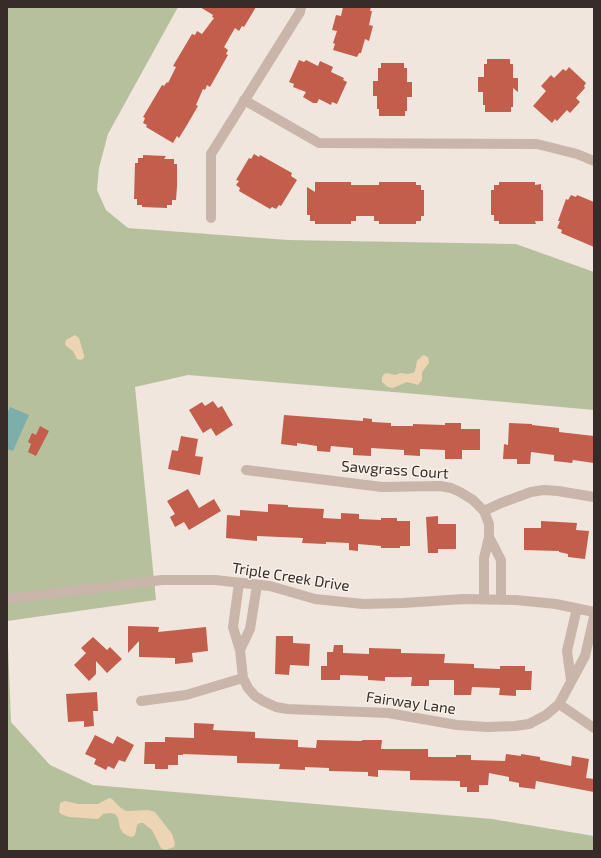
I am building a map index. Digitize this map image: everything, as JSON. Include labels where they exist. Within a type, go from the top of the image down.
[{"type":"street","points":[[211,218],[211,154],[302,7]]},
{"type":"street","points":[[244,100],[319,143],[537,144],[577,154],[594,161]]},
{"type":"street","name":"Sawgrass Court","points":[[246,470],[382,487],[440,486],[451,488],[460,492],[473,500],[484,511]]},
{"type":"street","points":[[484,599],[484,558],[489,537],[489,524],[484,511],[531,492],[544,490],[594,497]]},
{"type":"street","points":[[489,537],[501,560],[501,600]]},
{"type":"street","name":"Triple Creek Drive","points":[[7,599],[162,580],[215,580],[270,586],[315,599],[363,604],[484,599],[556,604],[594,612]]},
{"type":"street","name":"Fairway Lane","points":[[239,583],[233,627],[240,650],[244,678],[248,688],[255,696],[276,707],[388,713],[457,725],[500,727],[530,724],[546,715],[559,704],[585,656],[594,617]]},
{"type":"street","points":[[240,650],[250,629],[257,585]]},
{"type":"street","points":[[571,680],[567,650],[577,608]]},
{"type":"street","points":[[141,701],[186,695],[244,678]]},
{"type":"street","points":[[559,704],[594,728]]},
{"type":"green space","points":[[7,7],[178,7],[108,134],[99,168],[97,190],[106,210],[128,228],[288,240],[516,244],[594,272],[594,410],[188,375],[135,387],[156,600],[7,621]]},
{"type":"green space","points":[[7,621],[11,722],[50,765],[93,785],[492,819],[594,836],[594,851],[7,851]]},
{"type":"sand","points":[[75,335],[79,338],[84,355],[84,358],[81,360],[77,359],[73,351],[65,344],[66,340]]},
{"type":"sand","points":[[423,355],[428,357],[429,363],[422,372],[422,380],[418,385],[407,382],[393,388],[388,387],[382,382],[382,377],[387,373],[395,375],[400,373],[413,373],[415,371],[417,361]]},
{"type":"sand","points":[[109,798],[126,811],[148,810],[155,812],[172,834],[175,843],[174,847],[165,850],[161,848],[152,830],[143,823],[137,825],[135,835],[132,837],[128,836],[123,833],[120,828],[118,818],[115,814],[103,814],[98,819],[69,817],[59,812],[60,803],[65,801],[78,804],[98,804]]},
{"type":"water","points":[[10,407],[29,415],[13,451],[7,449],[7,414]]},
{"type":"building","points":[[200,7],[256,7],[244,27],[242,26],[239,31],[235,28],[224,47],[228,50],[226,54],[228,55],[210,87],[207,85],[205,90],[203,89],[196,105],[198,106],[179,138],[177,136],[173,143],[146,127],[147,125],[143,123],[145,118],[143,117],[162,85],[164,86],[167,82],[168,83],[176,67],[173,66],[192,34],[195,35],[197,31],[202,34],[214,18],[212,17],[213,15]]},
{"type":"building","points":[[343,7],[371,7],[370,11],[372,11],[369,25],[373,26],[369,41],[365,39],[361,53],[359,53],[357,57],[333,50],[335,44],[333,43],[337,31],[332,30],[336,15],[341,16]]},
{"type":"building","points":[[487,59],[510,59],[510,64],[513,64],[513,78],[518,78],[518,92],[513,88],[513,107],[511,107],[511,112],[485,112],[485,105],[483,105],[483,92],[478,92],[478,77],[484,77],[484,64],[487,64]]},
{"type":"building","points":[[299,60],[304,62],[306,60],[318,66],[320,61],[333,67],[331,72],[344,78],[343,80],[347,82],[337,104],[332,102],[331,105],[319,99],[317,103],[313,103],[303,97],[306,92],[293,87],[294,84],[289,82]]},
{"type":"building","points":[[381,63],[404,63],[404,68],[407,68],[407,82],[412,82],[412,97],[407,97],[407,111],[405,111],[405,116],[379,116],[379,109],[377,109],[377,96],[373,96],[373,81],[378,81],[378,68],[381,68]]},
{"type":"building","points":[[569,67],[586,83],[584,86],[585,88],[576,98],[580,102],[570,113],[567,110],[557,121],[555,119],[552,123],[533,106],[546,91],[541,86],[551,75],[554,78],[563,69],[566,71]]},
{"type":"building","points":[[254,154],[259,157],[260,155],[292,173],[291,176],[297,180],[281,206],[279,205],[276,209],[272,207],[270,209],[239,191],[240,188],[236,185],[239,181],[236,180],[249,158],[251,159]]},
{"type":"building","points":[[143,155],[166,156],[164,159],[174,159],[174,164],[177,164],[176,200],[172,200],[172,205],[167,205],[167,208],[142,207],[142,205],[137,205],[137,199],[134,199],[135,163],[138,163],[138,158],[143,158]]},
{"type":"building","points":[[315,182],[351,182],[351,185],[379,185],[379,182],[416,182],[416,185],[421,185],[421,190],[424,190],[424,216],[421,216],[421,221],[416,221],[416,224],[379,224],[379,221],[374,221],[374,216],[356,216],[356,221],[351,221],[351,224],[315,224],[315,221],[310,221],[310,215],[307,215],[307,187],[315,192]]},
{"type":"building","points":[[499,182],[535,182],[535,185],[541,184],[541,190],[543,190],[543,221],[535,221],[536,224],[499,224],[499,221],[494,221],[494,215],[491,215],[491,190],[494,190],[494,185],[499,185]]},
{"type":"building","points":[[571,195],[576,197],[577,195],[594,202],[594,247],[561,233],[562,230],[557,228],[566,199],[568,200]]},
{"type":"building","points":[[213,401],[218,408],[222,406],[233,425],[216,436],[211,428],[203,433],[189,410],[202,402],[205,406]]},
{"type":"building","points":[[284,415],[363,421],[363,418],[372,419],[372,422],[391,423],[391,426],[413,426],[413,424],[445,425],[445,423],[461,423],[461,429],[480,429],[480,450],[462,450],[462,459],[445,459],[445,450],[420,449],[420,456],[404,455],[404,450],[371,448],[371,456],[353,455],[353,448],[331,446],[330,452],[317,451],[317,446],[297,443],[297,446],[281,444]]},
{"type":"building","points":[[509,423],[532,424],[559,428],[559,432],[594,436],[594,463],[573,460],[572,463],[554,461],[554,455],[531,452],[530,464],[517,464],[517,459],[503,459],[504,444],[508,445]]},
{"type":"building","points":[[40,426],[49,431],[36,456],[28,452],[31,444],[28,442],[32,433],[36,435]]},
{"type":"building","points":[[181,436],[198,439],[195,456],[203,457],[200,475],[168,469],[172,450],[178,451]]},
{"type":"building","points":[[188,489],[199,508],[214,499],[221,511],[189,530],[184,522],[175,527],[170,517],[175,514],[167,501]]},
{"type":"building","points":[[268,504],[288,505],[288,507],[324,509],[323,518],[341,519],[341,513],[359,514],[359,519],[381,520],[381,518],[397,518],[397,521],[410,521],[410,546],[400,546],[400,548],[381,548],[381,546],[358,544],[358,551],[349,550],[349,543],[302,543],[303,538],[257,536],[257,541],[226,538],[227,515],[240,516],[240,510],[268,512]]},
{"type":"building","points":[[438,516],[438,524],[456,524],[456,549],[438,549],[438,553],[428,553],[426,517]]},
{"type":"building","points":[[541,521],[577,523],[576,530],[589,531],[585,559],[568,557],[568,554],[559,551],[524,550],[524,528],[541,528]]},
{"type":"building","points":[[128,626],[159,627],[158,632],[206,627],[208,651],[192,653],[193,662],[175,664],[175,658],[139,657],[139,641],[128,653]]},
{"type":"building","points":[[276,636],[293,636],[293,643],[310,644],[309,666],[290,665],[289,675],[275,674]]},
{"type":"building","points":[[93,637],[107,650],[110,647],[122,659],[107,673],[96,661],[96,674],[89,681],[74,665],[86,653],[81,648]]},
{"type":"building","points":[[334,645],[343,645],[343,653],[369,654],[369,648],[401,649],[401,653],[445,654],[444,663],[474,664],[474,668],[500,669],[500,666],[525,666],[525,671],[532,671],[531,690],[516,690],[516,696],[499,695],[500,688],[472,687],[471,695],[454,695],[454,680],[429,680],[429,686],[411,686],[412,677],[385,677],[385,681],[368,680],[368,676],[340,675],[340,680],[321,680],[321,666],[327,666],[327,652],[333,652]]},
{"type":"building","points":[[97,692],[98,711],[93,711],[94,726],[84,727],[84,721],[68,722],[66,694]]},
{"type":"building","points":[[194,723],[214,724],[213,730],[255,732],[255,738],[298,740],[298,747],[316,748],[317,740],[382,740],[381,749],[428,749],[428,757],[456,757],[456,755],[471,755],[471,760],[505,761],[506,754],[521,756],[521,754],[540,757],[540,760],[571,766],[572,756],[589,759],[586,778],[594,779],[594,792],[536,781],[535,789],[519,787],[519,783],[509,781],[509,777],[489,773],[488,785],[479,785],[479,792],[467,792],[467,787],[460,787],[460,781],[410,780],[410,771],[378,770],[378,777],[368,776],[368,772],[329,771],[329,768],[305,767],[305,770],[279,769],[280,764],[237,763],[237,756],[183,754],[178,755],[178,765],[168,765],[168,769],[155,769],[155,764],[144,764],[145,742],[165,742],[165,737],[194,738]]},
{"type":"building","points":[[95,735],[113,744],[117,736],[134,745],[125,762],[119,760],[114,769],[108,766],[106,770],[94,764],[96,759],[85,754]]}]
